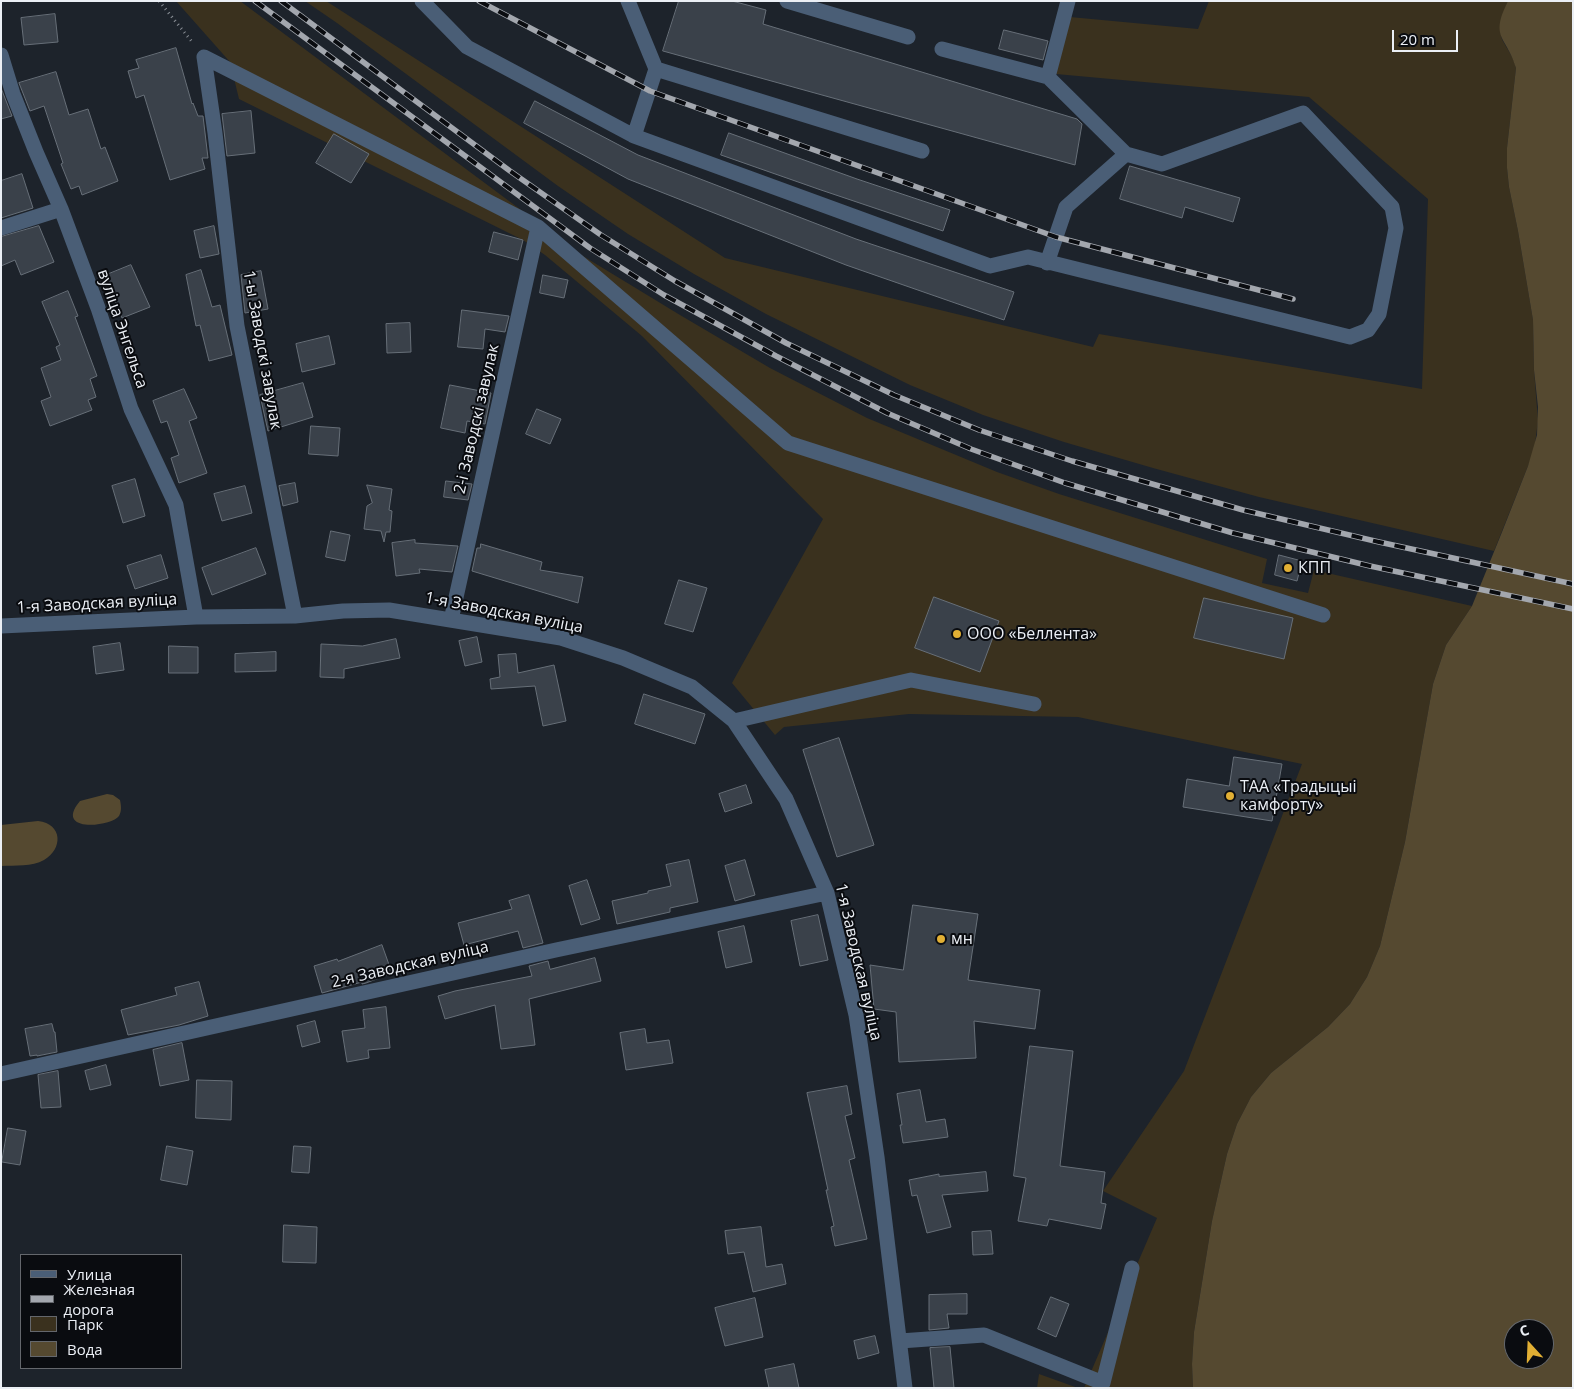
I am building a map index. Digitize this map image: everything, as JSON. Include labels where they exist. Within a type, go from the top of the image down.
[{"type":"street","points":[[422,1],[468,47],[634,136],[990,266],[1028,258],[1350,337],[1368,330],[1379,314],[1396,228],[1392,207],[1303,113],[1162,164],[1126,154],[1048,77],[942,49]]},
{"type":"street","points":[[628,1],[656,69],[634,136]]},
{"type":"street","points":[[787,1],[908,38]]},
{"type":"street","points":[[1048,77],[1068,1]]},
{"type":"street","name":"вуліца Энгельса","points":[[1,55],[13,94],[61,209],[98,308],[131,410],[176,505],[196,617]]},
{"type":"street","points":[[204,57],[538,227],[788,443],[1323,615]]},
{"type":"street","name":"1-ы Заводскі завулак","points":[[204,57],[215,133],[237,326],[295,616]]},
{"type":"street","points":[[656,69],[922,151]]},
{"type":"street","points":[[1047,263],[1066,207],[1126,154]]},
{"type":"street","points":[[1,228],[61,209]]},
{"type":"street","name":"2-і Заводскі завулак","points":[[451,620],[538,227]]},
{"type":"street","name":"1-я Заводская вуліца","points":[[1,626],[196,617],[295,616],[343,611],[389,610],[561,638],[622,658],[692,686],[734,721],[786,799],[827,894],[856,1015],[905,1388]]},
{"type":"street","points":[[734,721],[911,680],[1034,704]]},
{"type":"street","name":"2-я Заводская вуліца","points":[[1,1074],[556,950],[827,894]]},
{"type":"street","points":[[900,1340],[984,1335],[1103,1383],[1132,1268]]},
{"type":"path","points":[[159,1],[204,57]]},
{"type":"green space","points":[[176,1],[240,1],[583,256],[770,368],[867,418],[997,472],[1059,494],[1267,559],[1262,583],[1308,593],[1314,570],[1472,606],[1446,645],[1433,684],[1405,842],[1380,946],[1367,977],[1350,1004],[1328,1027],[1271,1073],[1251,1097],[1237,1124],[1227,1154],[1212,1221],[1194,1332],[1193,1388],[1084,1388],[1157,1218],[1103,1191],[1184,1071],[1302,764],[1078,717],[909,714],[784,727],[775,735],[732,683],[823,519],[642,336],[545,255],[523,240],[239,99],[230,62]]},
{"type":"green space","points":[[305,1],[326,1],[725,258],[1093,347],[1099,334],[1422,389],[1428,199],[1309,97],[1056,74],[1070,17],[1198,29],[1209,1],[1508,1],[1503,16],[1501,33],[1516,68],[1507,148],[1507,168],[1533,320],[1538,421],[1534,451],[1494,551],[1259,497],[1153,468],[1064,442],[983,415],[910,385],[766,314],[694,274],[628,234],[558,186]]},
{"type":"green space","points":[[1039,1374],[1078,1388],[1037,1388]]},
{"type":"water","points":[[1508,1],[1573,1],[1573,1388],[1193,1388],[1194,1332],[1212,1221],[1227,1154],[1237,1124],[1251,1097],[1271,1073],[1328,1027],[1350,1004],[1367,977],[1380,946],[1405,842],[1433,684],[1446,645],[1472,606],[1528,466],[1537,435],[1538,407],[1534,370],[1533,320],[1507,168],[1507,148],[1516,68],[1502,37],[1500,23]]},
{"type":"water","points":[[107,794],[113,795],[120,800],[121,812],[119,816],[114,820],[96,825],[78,823],[74,818],[74,811],[80,801]]},
{"type":"water","points":[[38,821],[46,823],[56,832],[57,844],[55,850],[44,860],[34,864],[1,866],[1,825]]},
{"type":"building","points":[[679,1],[732,1],[766,10],[763,24],[1077,119],[1082,124],[1075,165],[663,51]]},
{"type":"building","points":[[55,14],[58,42],[24,45],[21,18]]},
{"type":"building","points":[[1004,30],[1048,41],[1043,60],[999,49]]},
{"type":"building","points":[[176,48],[192,104],[198,116],[203,116],[208,158],[202,158],[205,169],[170,180],[144,95],[136,98],[128,71],[139,68],[136,60]]},
{"type":"building","points":[[56,72],[69,115],[88,109],[101,149],[105,147],[118,181],[82,195],[79,186],[71,189],[61,164],[63,163],[44,106],[30,111],[19,83]]},
{"type":"building","points":[[1,88],[12,116],[1,119]]},
{"type":"building","points":[[535,101],[638,155],[856,239],[1014,292],[1004,320],[846,265],[628,179],[524,123]]},
{"type":"building","points":[[251,111],[255,153],[227,156],[222,114]]},
{"type":"building","points":[[729,133],[950,210],[943,231],[721,155]]},
{"type":"building","points":[[334,134],[369,154],[351,183],[316,163]]},
{"type":"building","points":[[1130,166],[1240,198],[1233,222],[1185,207],[1182,218],[1120,199]]},
{"type":"building","points":[[22,174],[33,208],[1,218],[1,181]]},
{"type":"building","points":[[39,226],[54,262],[21,275],[15,260],[1,266],[1,237]]},
{"type":"building","points":[[214,226],[219,254],[200,258],[194,231]]},
{"type":"building","points":[[494,232],[523,240],[518,260],[489,252]]},
{"type":"building","points":[[131,265],[150,307],[122,318],[104,276]]},
{"type":"building","points":[[201,270],[212,307],[220,305],[232,355],[209,361],[200,325],[196,326],[186,275]]},
{"type":"building","points":[[261,271],[268,309],[245,313],[241,275]]},
{"type":"building","points":[[543,275],[568,280],[564,298],[540,293]]},
{"type":"building","points":[[68,291],[78,316],[75,317],[97,376],[90,379],[96,397],[88,400],[92,410],[50,426],[41,401],[51,397],[41,368],[61,360],[56,347],[60,345],[42,302]]},
{"type":"building","points":[[462,310],[509,316],[505,332],[485,329],[483,349],[458,347]]},
{"type":"building","points":[[410,323],[411,352],[387,353],[386,324]]},
{"type":"building","points":[[329,336],[335,364],[302,372],[296,344]]},
{"type":"building","points":[[303,383],[313,417],[268,431],[260,395]]},
{"type":"building","points":[[450,385],[491,393],[485,424],[467,421],[465,433],[441,428]]},
{"type":"building","points":[[184,389],[197,418],[189,421],[207,473],[179,483],[171,458],[179,455],[167,421],[161,423],[153,401]]},
{"type":"building","points":[[537,409],[561,419],[550,444],[526,434]]},
{"type":"building","points":[[311,426],[340,428],[338,456],[309,454]]},
{"type":"building","points":[[135,479],[145,516],[123,523],[112,486]]},
{"type":"building","points":[[446,481],[472,484],[468,500],[444,497]]},
{"type":"building","points":[[295,483],[298,502],[283,506],[279,486]]},
{"type":"building","points":[[367,485],[392,489],[389,510],[392,511],[390,532],[386,532],[384,542],[381,531],[364,529],[367,506],[372,503]]},
{"type":"building","points":[[245,486],[252,513],[222,521],[214,494]]},
{"type":"building","points":[[331,531],[350,535],[345,561],[326,557]]},
{"type":"building","points":[[415,540],[415,543],[458,546],[452,572],[419,569],[420,573],[396,576],[392,543]]},
{"type":"building","points":[[481,544],[542,562],[540,570],[583,577],[578,603],[472,571],[477,548],[480,548]]},
{"type":"building","points":[[256,548],[266,574],[212,595],[202,568]]},
{"type":"building","points":[[161,555],[168,578],[135,589],[127,566]]},
{"type":"building","name":"КПП","points":[[1279,555],[1302,561],[1297,581],[1275,575]]},
{"type":"building","points":[[679,580],[707,588],[693,632],[665,624]]},
{"type":"building","name":"ООО «Беллента»","points":[[934,597],[999,621],[980,672],[915,648]]},
{"type":"building","points":[[1204,598],[1293,618],[1284,659],[1194,638]]},
{"type":"building","points":[[477,637],[482,662],[465,666],[459,641]]},
{"type":"building","points":[[396,639],[400,658],[344,669],[344,678],[320,677],[321,644],[362,646]]},
{"type":"building","points":[[120,643],[124,670],[96,674],[93,647]]},
{"type":"building","points":[[169,646],[198,647],[198,673],[169,673]]},
{"type":"building","points":[[276,652],[276,671],[235,672],[235,654]]},
{"type":"building","points":[[516,654],[518,673],[554,665],[566,721],[543,726],[535,686],[491,689],[490,679],[500,677],[498,655]]},
{"type":"building","points":[[644,694],[705,714],[695,744],[635,724]]},
{"type":"building","points":[[839,738],[874,845],[837,857],[803,750]]},
{"type":"building","name":"ТАА «Традыцыі камфорту»","points":[[1234,757],[1282,764],[1272,821],[1183,807],[1187,779],[1229,786]]},
{"type":"building","points":[[746,785],[752,803],[725,812],[719,794]]},
{"type":"building","points":[[689,860],[698,902],[670,908],[670,912],[617,924],[612,901],[671,886],[666,865]]},
{"type":"building","points":[[745,860],[755,895],[735,901],[725,866]]},
{"type":"building","points":[[587,880],[600,919],[581,925],[569,886]]},
{"type":"building","points":[[529,895],[543,943],[523,948],[518,931],[464,945],[458,923],[512,909],[509,901]]},
{"type":"building","points":[[913,905],[978,914],[968,980],[1040,990],[1035,1029],[974,1021],[976,1058],[899,1062],[896,1012],[874,1009],[870,965],[903,970]]},
{"type":"building","points":[[818,915],[828,960],[800,966],[791,921]]},
{"type":"building","points":[[744,926],[752,962],[726,968],[718,932]]},
{"type":"building","points":[[382,945],[392,973],[366,983],[362,984],[362,982],[322,993],[314,966],[337,959],[338,961]]},
{"type":"building","points":[[595,958],[601,981],[529,999],[535,1045],[501,1049],[495,1005],[445,1019],[438,996],[532,976],[529,966],[548,961],[550,969]]},
{"type":"building","points":[[199,982],[208,1016],[179,1025],[128,1035],[121,1010],[177,995],[175,988]]},
{"type":"building","points":[[386,1007],[390,1048],[368,1050],[369,1058],[347,1062],[342,1031],[365,1028],[363,1010]]},
{"type":"building","points":[[315,1021],[320,1042],[302,1047],[297,1026]]},
{"type":"building","points":[[52,1024],[55,1032],[57,1052],[30,1056],[25,1029]]},
{"type":"building","points":[[645,1029],[647,1043],[669,1040],[673,1063],[626,1070],[620,1033]]},
{"type":"building","points":[[182,1043],[189,1080],[160,1086],[153,1050]]},
{"type":"building","points":[[1030,1046],[1073,1051],[1060,1166],[1105,1172],[1101,1203],[1106,1204],[1101,1229],[1049,1219],[1047,1226],[1018,1221],[1026,1178],[1014,1176]]},
{"type":"building","points":[[106,1065],[111,1085],[90,1090],[85,1071]]},
{"type":"building","points":[[58,1071],[61,1107],[41,1108],[38,1075]]},
{"type":"building","points":[[197,1080],[232,1081],[231,1120],[196,1118]]},
{"type":"building","points":[[847,1086],[852,1114],[845,1116],[855,1158],[849,1160],[867,1239],[835,1246],[831,1227],[834,1226],[826,1190],[828,1190],[807,1093]]},
{"type":"building","points":[[920,1090],[926,1122],[945,1119],[948,1137],[903,1143],[897,1094]]},
{"type":"building","points":[[8,1128],[26,1131],[20,1165],[2,1162]]},
{"type":"building","points":[[167,1146],[193,1151],[187,1185],[161,1180]]},
{"type":"building","points":[[294,1146],[311,1147],[309,1173],[292,1172]]},
{"type":"building","points":[[986,1172],[988,1191],[942,1195],[951,1227],[927,1233],[917,1195],[912,1196],[909,1180],[939,1174],[939,1176]]},
{"type":"building","points":[[284,1225],[317,1227],[316,1263],[283,1262]]},
{"type":"building","points":[[761,1227],[766,1267],[782,1264],[786,1284],[753,1292],[744,1252],[728,1254],[725,1231]]},
{"type":"building","points":[[991,1231],[993,1254],[973,1255],[972,1232]]},
{"type":"building","points":[[967,1294],[967,1314],[947,1314],[949,1328],[929,1330],[929,1295]]},
{"type":"building","points":[[1051,1297],[1069,1304],[1056,1337],[1038,1329]]},
{"type":"building","points":[[755,1298],[763,1337],[725,1346],[715,1308]]},
{"type":"building","points":[[875,1336],[879,1353],[858,1359],[854,1341]]},
{"type":"building","points":[[950,1347],[954,1388],[934,1388],[930,1348]]},
{"type":"building","points":[[794,1364],[799,1388],[769,1388],[765,1370]]},
{"type":"railway","points":[[255,1],[590,248],[664,295],[776,356],[887,413],[971,449],[1065,483],[1233,533],[1370,566],[1573,609]]},
{"type":"railway","points":[[281,1],[510,171],[601,235],[675,281],[786,343],[894,395],[979,430],[1072,461],[1243,510],[1573,584]]},
{"type":"railway","points":[[479,1],[650,91],[1056,237],[1293,299]]},
{"type":"place","name":"КПП","points":[[1288,568]]},
{"type":"place","name":"ООО «Беллента»","points":[[957,634]]},
{"type":"place","name":"ТАА «Традыцыі камфорту»","points":[[1230,796]]},
{"type":"place","name":"мн","points":[[941,939]]}]
